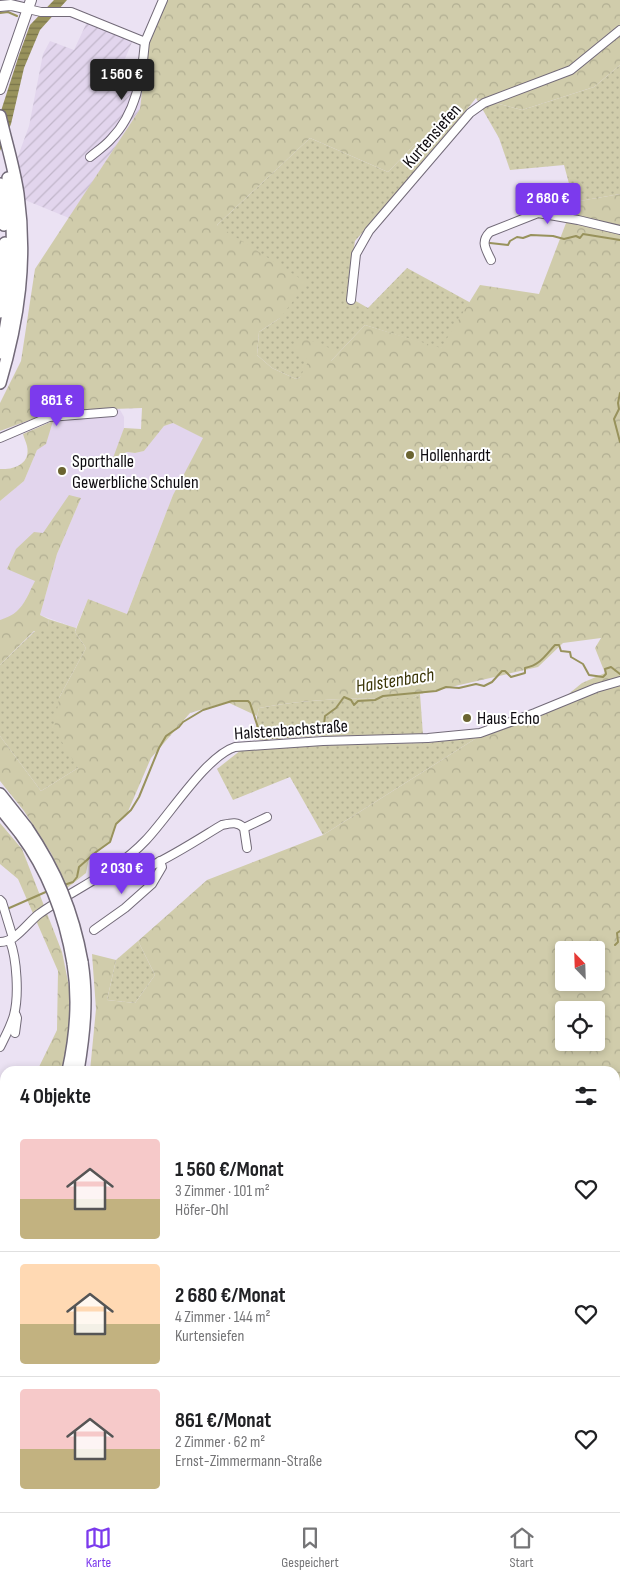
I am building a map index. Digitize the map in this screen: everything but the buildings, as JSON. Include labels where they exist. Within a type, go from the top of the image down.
[{"type":"highway","points":[[0,116],[10,198],[13,260],[10,299],[0,353]]},
{"type":"highway","points":[[0,383],[12,340],[20,293],[22,261],[18,193],[11,159],[1,132]]},
{"type":"highway","points":[[0,184],[5,240],[4,277],[0,312]]},
{"type":"highway","points":[[0,794],[23,830]]},
{"type":"highway","points":[[0,808],[23,830],[47,858],[60,884],[73,919],[78,963],[75,1036],[69,1066]]},
{"type":"highway","points":[[78,963],[85,985],[85,1013],[79,1066]]},
{"type":"main road","points":[[0,6],[29,4],[0,89]]},
{"type":"street","points":[[90,157],[112,138],[124,123],[132,106],[142,73],[146,42],[163,0]]},
{"type":"street","points":[[29,4],[41,12],[68,12],[80,15],[146,42]]},
{"type":"street","name":"Kurtensiefen","points":[[351,300],[356,254],[369,231],[470,113],[484,103],[571,70],[620,30]]},
{"type":"street","points":[[491,260],[485,251],[485,236],[490,232],[538,213],[620,230]]},
{"type":"street","points":[[0,438],[49,417],[113,412]]},
{"type":"street","name":"Halstenbachstraße","points":[[12,939],[39,914],[102,875],[145,842],[211,763],[226,750],[323,741],[428,738],[480,733],[596,688],[620,681]]},
{"type":"street","points":[[244,828],[267,818]]},
{"type":"street","points":[[102,875],[106,878],[117,878],[134,874],[222,825],[231,822],[240,824],[244,828],[247,848]]},
{"type":"street","points":[[94,930],[125,908],[152,884],[162,867],[160,861]]},
{"type":"street","points":[[0,900],[14,950],[17,995],[14,1014],[0,1047]]},
{"type":"street","points":[[0,942],[12,939]]},
{"type":"street","points":[[14,1014],[17,1018],[15,1033]]},
{"type":"shaded area","points":[[54,0],[67,0],[40,30],[24,68],[11,124],[0,151],[0,114],[19,55],[30,25]]},
{"type":"shaded area","points":[[87,22],[132,42],[122,66],[112,62],[107,82],[142,94],[140,109],[69,218],[25,200],[17,159],[29,126],[43,54],[50,41],[74,50]]},
{"type":"shaded area","points":[[119,408],[124,417],[124,428],[118,448],[119,457],[127,452],[144,451],[164,426],[173,423],[204,438],[173,495],[127,614],[88,599],[76,628],[40,615],[57,554],[81,498],[21,609],[11,617],[0,620],[0,501],[24,481],[37,450],[53,421],[54,411]]},
{"type":"green space","points":[[166,0],[620,0],[620,65],[594,87],[522,110],[476,98],[430,156],[416,143],[388,172],[310,138],[217,225],[307,283],[280,318],[259,332],[257,355],[272,368],[296,379],[300,377],[308,362],[296,350],[294,343],[298,338],[307,339],[335,351],[331,361],[365,325],[441,348],[480,285],[539,294],[574,202],[620,194],[620,1066],[90,1066],[96,1009],[92,954],[116,960],[107,1000],[135,1003],[155,975],[138,941],[207,880],[323,835],[478,737],[543,715],[582,683],[605,673],[595,648],[601,638],[563,643],[538,667],[420,694],[413,698],[297,702],[259,708],[257,716],[227,702],[190,713],[151,758],[126,816],[115,825],[111,842],[89,858],[86,873],[67,888],[51,853],[24,811],[0,781],[0,736],[41,791],[78,768],[54,729],[59,698],[86,648],[75,632],[88,599],[127,614],[173,495],[203,438],[173,423],[164,426],[144,451],[127,452],[113,458],[124,428],[141,429],[142,408],[54,411],[0,431],[0,403],[21,361],[35,269],[140,109],[148,41]]},
{"type":"green space","points":[[620,65],[620,194],[574,202],[564,165],[510,170],[499,138],[476,98],[522,110],[594,87]]},
{"type":"green space","points":[[310,138],[388,172],[416,143],[430,156],[355,241],[347,296],[368,308],[407,268],[471,303],[441,349],[365,325],[330,362],[296,379],[272,368],[257,355],[259,332],[280,318],[217,225]]},
{"type":"green space","points":[[53,421],[46,444],[37,450],[24,481],[0,501],[0,469],[20,465],[28,452],[23,434]]},
{"type":"green space","points":[[69,495],[81,498],[57,554],[40,615],[48,619],[50,631],[34,631],[0,665],[0,620],[19,610],[35,581],[7,569],[16,549],[34,532],[43,533]]},
{"type":"green space","points":[[48,619],[76,628],[75,632],[86,648],[59,698],[78,768],[41,791],[0,736],[0,665],[35,631],[49,631]]},
{"type":"green space","points":[[420,694],[423,735],[320,736],[255,740],[259,708],[316,700],[413,698]]},
{"type":"green space","points":[[478,737],[323,835],[290,777],[233,800],[217,769],[241,750],[353,744],[426,743]]},
{"type":"green space","points":[[0,823],[22,849],[62,952],[72,1001],[64,1066],[39,1066],[57,1030],[58,971],[18,879],[0,864]]},
{"type":"green space","points":[[138,941],[155,975],[135,1003],[107,1000],[116,960]]},
{"type":"waterway","points":[[0,13],[8,12],[17,16]]},
{"type":"waterway","points":[[490,243],[508,245],[510,241],[517,237],[523,238],[531,235],[553,236],[564,239],[576,236],[580,238],[583,234],[620,240]]},
{"type":"waterway","points":[[620,393],[619,409],[614,419],[620,442]]},
{"type":"waterway","name":"Halstenbach","points":[[64,885],[73,882],[77,877],[79,867],[110,842],[116,824],[131,810],[139,797],[159,748],[166,736],[183,722],[203,710],[232,701],[248,701],[263,739],[320,733],[323,732],[325,716],[336,708],[344,697],[351,700],[354,705],[358,701],[375,700],[383,696],[436,691],[446,687],[459,688],[476,684],[484,686],[492,682],[502,671],[505,671],[511,677],[525,673],[525,668],[538,662],[555,645],[559,645],[561,651],[570,652],[571,657],[583,664],[589,675],[603,677],[606,674],[605,669],[611,667],[620,674]]},
{"type":"waterway","name":"Halstenbach","points":[[7,909],[48,891]]},
{"type":"waterway","points":[[615,945],[618,942],[617,933],[620,931]]},
{"type":"place","name":"Hollenhardt","points":[[410,455]]},
{"type":"place","name":"Sporthalle Gewerbliche Schulen","points":[[62,471]]},
{"type":"place","name":"Haus Echo","points":[[467,718]]}]
